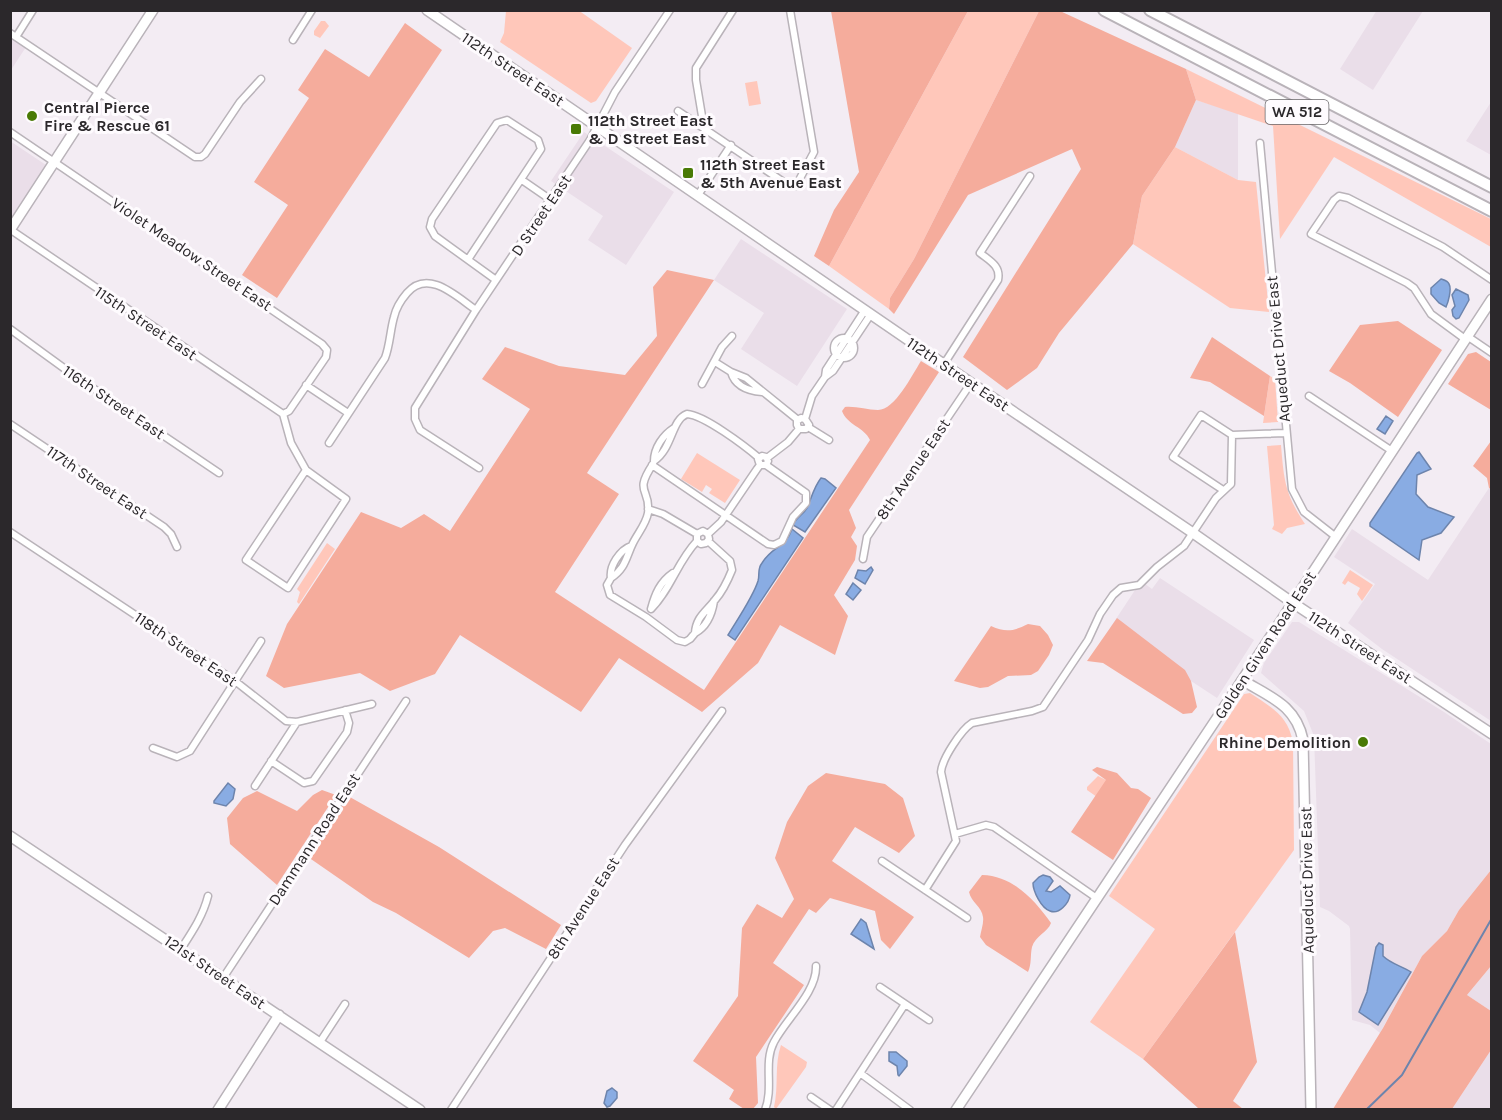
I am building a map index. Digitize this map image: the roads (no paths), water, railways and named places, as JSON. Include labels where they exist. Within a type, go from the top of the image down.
[{"type":"highway","name":"WA 512","points":[[1104,10],[1491,211]]},
{"type":"highway","name":"WA 512","points":[[1150,10],[1491,187]]},
{"type":"street","points":[[33,10],[13,35],[195,157],[202,156],[240,102],[261,79]]},
{"type":"street","points":[[10,230],[153,10]]},
{"type":"street","points":[[292,40],[312,10]]},
{"type":"street","name":"112th Street East","points":[[427,10],[1293,603],[1491,734]]},
{"type":"street","name":"D Street East","points":[[479,468],[420,430],[414,411],[417,403],[476,310],[552,200],[615,92],[670,10]]},
{"type":"street","points":[[704,128],[696,68],[732,10]]},
{"type":"street","points":[[678,111],[788,185],[795,186],[814,152],[790,10]]},
{"type":"street","points":[[468,258],[540,154],[541,145],[538,140],[507,120],[497,123],[432,219],[430,226],[435,236],[496,280]]},
{"type":"street","name":"Violet Meadow Street East","points":[[10,132],[322,344],[327,350],[326,357],[306,385]]},
{"type":"street","name":"Aqueduct Drive East","points":[[1260,143],[1282,433],[1292,489],[1299,505],[1312,520],[1336,537]]},
{"type":"street","points":[[698,195],[730,145]]},
{"type":"street","points":[[944,364],[998,280],[999,273],[996,265],[980,253],[1030,176]]},
{"type":"street","points":[[522,180],[552,200]]},
{"type":"street","points":[[1491,280],[1443,247],[1348,198],[1339,196],[1334,200],[1311,234],[1407,283],[1414,288],[1431,314],[1491,353]]},
{"type":"street","name":"115th Street East","points":[[10,230],[283,414]]},
{"type":"street","points":[[329,443],[385,358],[395,313],[411,289],[426,282],[436,284],[476,310]]},
{"type":"street","name":"Golden Given Road East","points":[[956,1110],[1098,899],[1491,299]]},
{"type":"street","points":[[849,340],[868,312]]},
{"type":"street","name":"116th Street East","points":[[10,329],[72,374],[219,473]]},
{"type":"street","points":[[702,384],[722,347],[732,336]]},
{"type":"street","points":[[839,356],[834,348],[836,342],[840,339],[849,340]]},
{"type":"street","points":[[839,356],[847,357],[852,353],[854,348],[849,340]]},
{"type":"street","points":[[800,429],[796,425],[802,419],[812,396],[825,377],[825,370],[839,356]]},
{"type":"street","points":[[715,362],[746,378],[762,392],[808,422],[808,426],[829,440]]},
{"type":"street","name":"8th Avenue East","points":[[863,559],[867,537],[971,383]]},
{"type":"street","points":[[306,470],[246,560],[288,588],[346,499],[306,470],[291,443],[283,414],[289,411],[306,385],[348,413]]},
{"type":"street","points":[[1309,396],[1392,452]]},
{"type":"street","points":[[646,617],[656,592],[704,531],[730,561],[732,570],[714,601],[713,610],[706,624],[687,641],[677,640],[646,617],[609,595],[607,589],[617,558],[625,548],[631,546],[644,526],[648,509],[642,485],[645,475],[653,463],[661,439],[674,428],[681,416],[690,414],[731,437],[806,493],[806,502],[793,517],[782,541],[774,545],[768,544],[653,463]]},
{"type":"street","points":[[1223,490],[1173,457],[1201,415],[1232,435],[1282,433]]},
{"type":"street","name":"117th Street East","points":[[10,424],[164,527],[171,534],[177,547]]},
{"type":"street","points":[[648,509],[659,512],[697,538],[701,544],[721,522],[763,462],[784,446],[800,429],[804,430],[808,426]]},
{"type":"street","points":[[925,890],[954,845],[955,834],[940,772],[943,763],[965,729],[972,723],[1032,711],[1043,706],[1088,640],[1100,614],[1113,595],[1121,588],[1139,585],[1156,567],[1184,546],[1223,490],[1232,484],[1232,435]]},
{"type":"street","name":"118th Street East","points":[[10,531],[235,681],[286,721],[297,722]]},
{"type":"street","points":[[153,748],[177,757],[186,754],[261,641]]},
{"type":"street","name":"Aqueduct Drive East","points":[[1242,680],[1290,711],[1300,727],[1303,740],[1311,1110]]},
{"type":"street","name":"Dammann Road East","points":[[223,978],[406,701]]},
{"type":"street","points":[[255,786],[297,722],[372,704]]},
{"type":"street","points":[[271,761],[304,783],[313,781],[347,732],[349,723],[345,710]]},
{"type":"street","name":"8th Avenue East","points":[[451,1110],[625,844],[722,711]]},
{"type":"street","points":[[955,834],[986,825],[994,827],[1098,899]]},
{"type":"street","name":"121st Street East","points":[[10,836],[420,1110]]},
{"type":"street","points":[[882,861],[967,918]]},
{"type":"street","points":[[181,949],[205,909],[208,896]]},
{"type":"street","points":[[765,1110],[770,1093],[770,1052],[777,1036],[814,982],[816,966]]},
{"type":"street","points":[[880,987],[929,1020]]},
{"type":"street","points":[[320,1042],[345,1004]]},
{"type":"street","points":[[836,1110],[905,1004]]},
{"type":"street","points":[[218,1110],[279,1015]]},
{"type":"street","points":[[860,1073],[910,1110]]},
{"type":"street","points":[[811,1097],[830,1110]]},
{"type":"water","points":[[1441,279],[1448,282],[1450,286],[1446,307],[1431,294],[1431,288]]},
{"type":"water","points":[[1456,289],[1468,295],[1469,300],[1459,318],[1456,319],[1452,310],[1455,306],[1452,295]]},
{"type":"water","points":[[1386,416],[1393,421],[1385,434],[1377,429]]},
{"type":"water","points":[[1419,452],[1431,469],[1417,475],[1416,494],[1428,507],[1454,517],[1441,533],[1422,540],[1419,560],[1370,526],[1370,523]]},
{"type":"water","points":[[821,478],[836,488],[805,532],[793,525],[807,509]]},
{"type":"water","points":[[792,529],[803,538],[735,640],[728,635],[756,587],[760,565],[786,540]]},
{"type":"water","points":[[871,567],[873,570],[865,584],[855,578],[858,570],[866,571]]},
{"type":"water","points":[[853,583],[861,590],[853,600],[846,594]]},
{"type":"water","points":[[228,783],[235,789],[233,799],[226,806],[214,803],[214,801]]},
{"type":"water","points":[[1043,875],[1050,877],[1053,881],[1046,891],[1051,892],[1060,886],[1070,895],[1066,905],[1060,910],[1050,911],[1038,899],[1033,883]]},
{"type":"water","points":[[861,919],[866,923],[874,949],[851,934]]},
{"type":"water","points":[[1379,943],[1383,945],[1383,956],[1411,972],[1378,1025],[1359,1012],[1367,992],[1376,947]]},
{"type":"water","points":[[889,1052],[896,1052],[907,1061],[907,1066],[899,1076],[897,1066],[889,1061]]},
{"type":"water","points":[[612,1088],[617,1092],[617,1098],[607,1107],[604,1103],[607,1091]]},
{"type":"waterway","points":[[1366,1110],[1402,1075],[1492,918]]},
{"type":"place","name":"Central Pierce Fire & Rescue 61","points":[[32,116]]},
{"type":"place","name":"112th Street East & D Street East","points":[[576,129]]},
{"type":"place","name":"112th Street East & 5th Avenue East","points":[[688,173]]},
{"type":"place","name":"Rhine Demolition","points":[[1363,742]]}]
